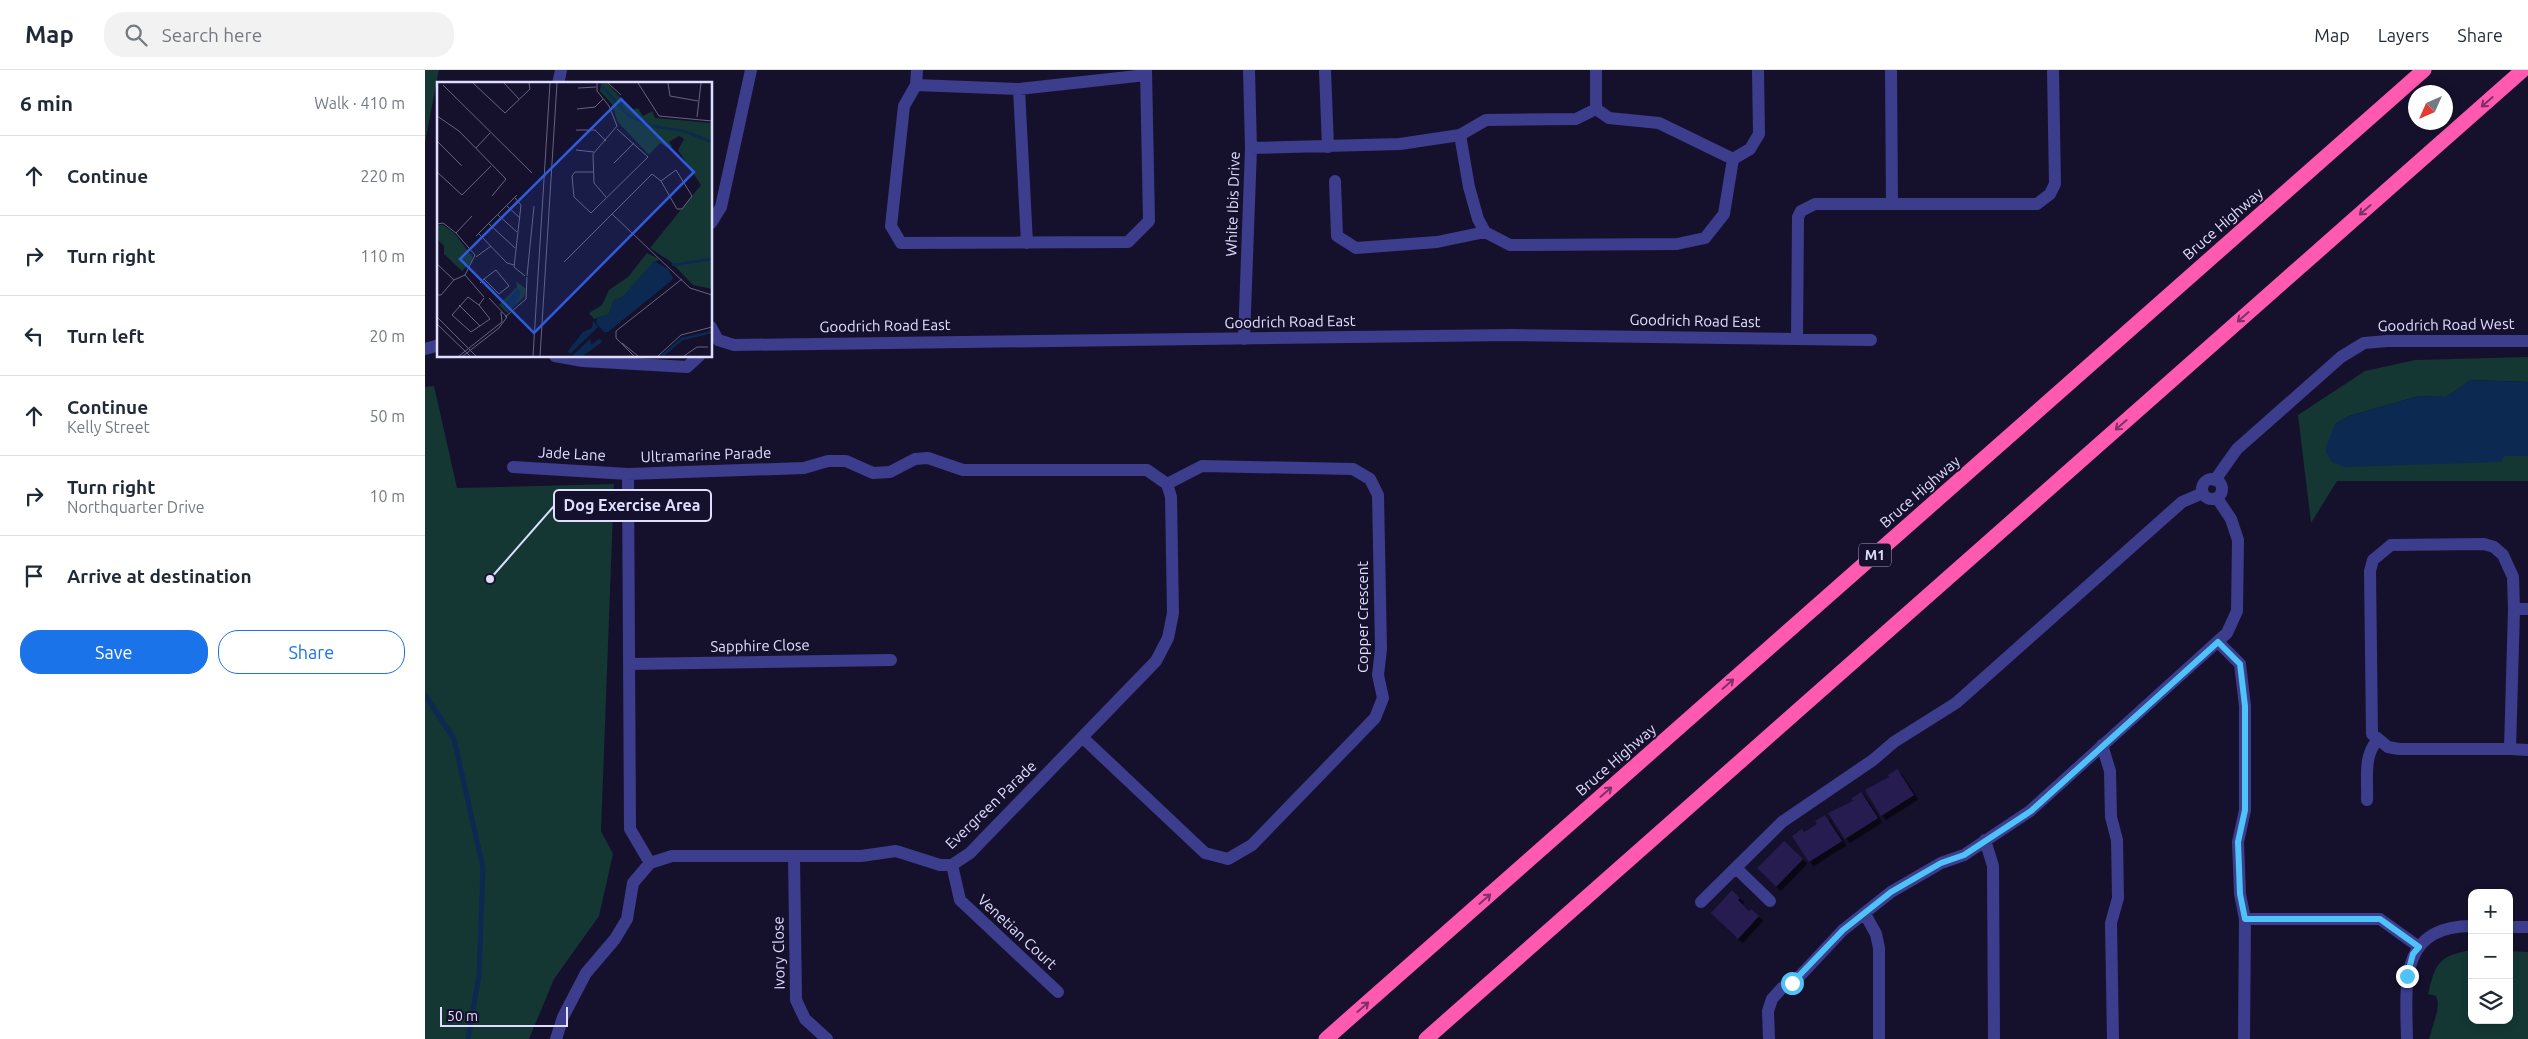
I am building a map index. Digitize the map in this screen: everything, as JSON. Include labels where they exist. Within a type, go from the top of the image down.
[{"type":"highway","name":"Bruce Highway","points":[[1326,1039],[2424,70]]},
{"type":"highway","points":[[1426,1039],[2523,70]]},
{"type":"street","points":[[713,220],[721,207],[751,70]]},
{"type":"street","points":[[916,86],[1019,89],[1146,72],[1149,221],[1128,242],[901,243],[891,226],[903,106],[916,86],[917,70]]},
{"type":"street","name":"White Ibis Drive","points":[[1243,339],[1251,148],[1249,70]]},
{"type":"street","points":[[1325,70],[1328,147]]},
{"type":"street","points":[[1596,70],[1596,109]]},
{"type":"street","points":[[1733,159],[1750,149],[1759,134],[1758,70]]},
{"type":"street","points":[[1891,70],[1892,204]]},
{"type":"street","points":[[1797,339],[1799,217],[1801,211],[1815,204],[2037,204],[2044,200],[2055,184],[2053,70]]},
{"type":"street","points":[[1019,89],[1027,243]]},
{"type":"street","points":[[1251,148],[1400,144],[1460,134],[1486,120],[1576,119],[1596,109]]},
{"type":"street","points":[[1596,109],[1609,118],[1659,123],[1733,159]]},
{"type":"street","points":[[1460,134],[1469,187],[1478,219],[1485,232],[1510,245],[1677,244],[1705,238],[1724,214],[1733,159]]},
{"type":"street","points":[[1335,181],[1337,236],[1356,248],[1437,242],[1485,232]]},
{"type":"street","name":"Goodrich Road East","points":[[715,343],[734,345],[1512,335],[1871,340]]},
{"type":"street","name":"Goodrich Road West","points":[[2215,480],[2237,450],[2341,357],[2364,344],[2377,341],[2528,341]]},
{"type":"street","points":[[566,358],[583,361],[687,367],[697,358]]},
{"type":"street","name":"Ultramarine Parade","points":[[650,864],[630,828],[628,474],[805,468],[829,461],[846,461],[873,473],[890,472],[915,459],[927,458],[963,470],[1147,470],[1167,484]]},
{"type":"street","name":"Copper Crescent","points":[[1082,738],[1205,853],[1228,859],[1253,845],[1375,718],[1383,698],[1378,675],[1381,649],[1378,494],[1370,478],[1353,469],[1202,466],[1167,484]]},
{"type":"street","name":"Jade Lane","points":[[513,467],[628,474]]},
{"type":"street","points":[[2203,493],[2204,484],[2209,480],[2215,480],[2221,487],[2217,498]]},
{"type":"street","name":"Evergreen Parade","points":[[556,1039],[563,1017],[586,973],[615,939],[627,919],[633,883],[650,864],[672,856],[861,856],[896,850],[940,865],[952,865],[970,853],[1156,661],[1168,638],[1173,613],[1171,497],[1167,484]]},
{"type":"street","points":[[2203,493],[2209,499],[2217,498]]},
{"type":"street","points":[[1701,902],[1766,836],[1796,810],[1873,760],[1894,742],[1955,703],[2182,502],[2203,493]]},
{"type":"street","points":[[1769,1039],[1768,1011],[1772,998],[1782,988],[1797,979],[1843,930],[1865,914],[1882,898],[1913,878],[1929,872],[1941,863],[1964,855],[2031,811],[2101,745],[2218,642],[2231,627],[2237,611],[2238,540],[2231,519],[2217,498]]},
{"type":"street","points":[[2510,749],[2514,609],[2513,577],[2510,566],[2503,554],[2494,547],[2484,544],[2391,545],[2373,560],[2370,571],[2370,727],[2372,734],[2377,740],[2389,747],[2528,750]]},
{"type":"street","points":[[2514,609],[2528,609]]},
{"type":"street","points":[[2218,642],[2240,664],[2245,706],[2245,810],[2238,842],[2240,894],[2245,919],[2244,1039]]},
{"type":"street","name":"Sapphire Close","points":[[629,664],[891,660]]},
{"type":"street","points":[[2367,800],[2368,756],[2377,740]]},
{"type":"street","points":[[2101,745],[2110,771],[2111,817],[2117,840],[2118,898],[2111,924],[2113,1039]]},
{"type":"street","points":[[1985,840],[1993,866],[1994,1039]]},
{"type":"street","name":"Ivory Close","points":[[794,856],[796,1000],[805,1019],[827,1039]]},
{"type":"street","name":"Venetian Court","points":[[952,865],[960,900],[1057,992]]},
{"type":"street","points":[[1736,868],[1770,901]]},
{"type":"street","points":[[1865,914],[1876,934],[1879,948],[1879,1039]]},
{"type":"street","points":[[2245,919],[2380,919],[2419,947]]},
{"type":"street","points":[[2407,1039],[2407,976],[2413,954],[2439,931],[2453,927],[2468,926]]},
{"type":"street","points":[[2513,926],[2528,927]]},
{"type":"green space","points":[[425,70],[439,70],[425,142]]},
{"type":"green space","points":[[2528,357],[2528,382],[2471,380],[2446,397],[2419,396],[2349,416],[2335,424],[2504,456],[2528,456],[2528,481],[2337,481],[2311,523],[2298,415],[2365,371],[2415,360]]},
{"type":"green space","points":[[434,386],[457,488],[614,484],[601,831],[613,854],[599,916],[554,979],[529,1039],[425,1039],[425,387]]},
{"type":"green space","points":[[2468,951],[2468,1024],[2513,1024],[2513,951],[2528,952],[2528,1039],[2429,1039],[2438,1002],[2436,996],[2428,994],[2433,976],[2443,960],[2456,953]]},
{"type":"water","points":[[2471,380],[2528,382],[2528,456],[2504,456],[2501,462],[2344,467],[2332,462],[2325,450],[2335,424],[2349,416],[2419,396],[2446,397]]},
{"type":"building","points":[[1897,769],[1914,795],[1881,816],[1865,790],[1889,777],[1888,775]]},
{"type":"building","points":[[1861,792],[1878,818],[1845,839],[1828,813],[1853,801],[1851,799]]},
{"type":"building","points":[[1825,815],[1842,841],[1809,862],[1792,836],[1802,829],[1804,832],[1817,824],[1815,821]]},
{"type":"building","points":[[1784,841],[1803,859],[1776,887],[1757,868]]},
{"type":"building","points":[[1732,890],[1740,898],[1738,900],[1749,911],[1751,909],[1759,916],[1738,939],[1711,913]]},
{"type":"waterway","points":[[425,695],[454,739],[483,868],[479,975],[468,1039]]},
{"type":"place","name":"Dog Exercise Area","points":[[490,579]]},
{"type":"route","points":[[1792,983],[1843,930],[1865,914],[1882,898],[1913,878],[1929,872],[1941,863],[1959,858],[2031,811],[2101,745],[2218,642],[2240,664],[2241,686],[2245,706],[2245,810],[2238,842],[2240,894],[2245,919],[2380,919],[2419,947],[2413,954],[2407,976]]}]
